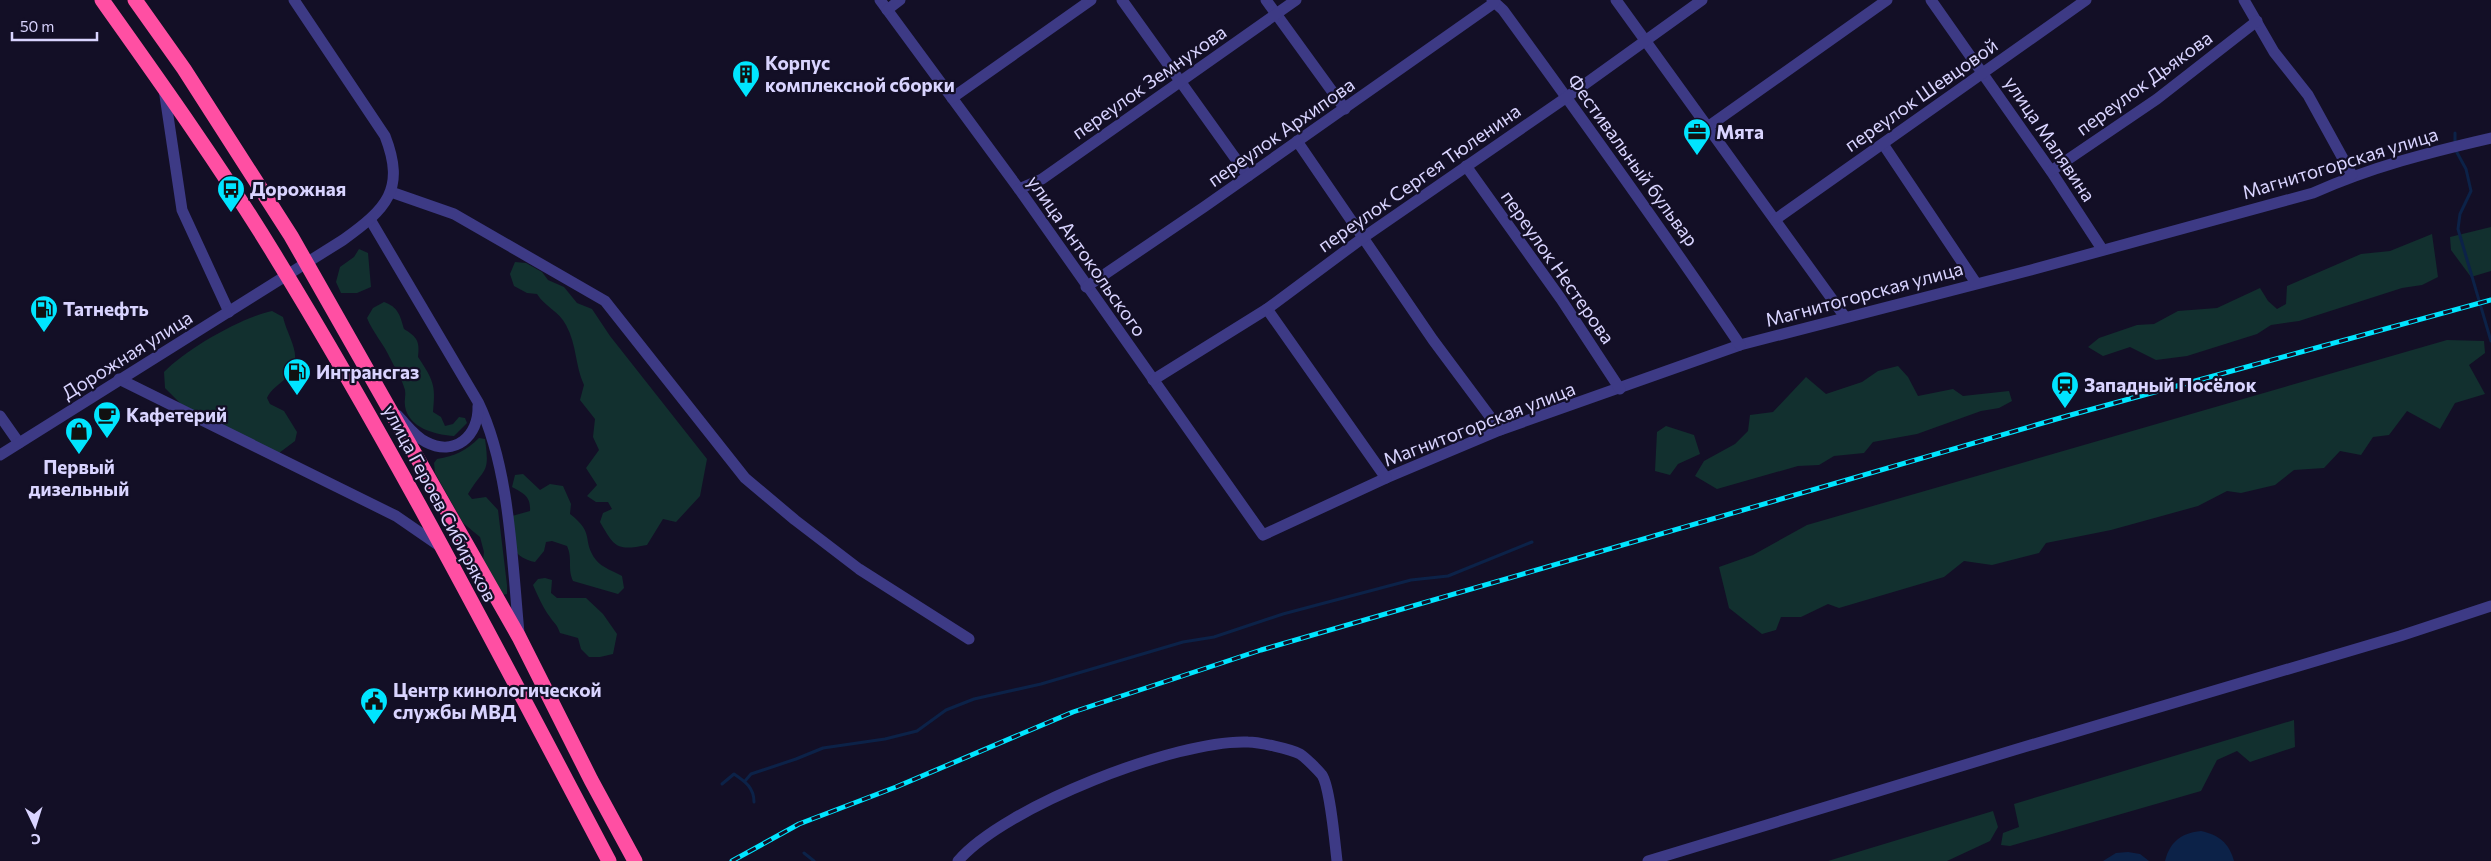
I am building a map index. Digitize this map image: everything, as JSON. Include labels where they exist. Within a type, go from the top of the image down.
[{"type":"highway","name":"улица Героев Сибиряков","points":[[102,0],[163,87],[273,252],[362,401],[609,861]]},
{"type":"highway","name":"улица Героев Сибиряков","points":[[134,0],[184,69],[291,236],[519,637],[591,780],[635,861]]},
{"type":"street","points":[[294,0],[385,136],[391,151],[393,166],[391,192],[454,214],[605,301],[745,478],[795,520],[859,569],[969,639]]},
{"type":"street","points":[[884,5],[900,0]]},
{"type":"street","points":[[952,98],[1091,0]]},
{"type":"street","points":[[1122,0],[1248,176]]},
{"type":"street","points":[[1266,0],[1345,109]]},
{"type":"street","name":"переулок Земнухова","points":[[1019,189],[1042,179],[1296,0]]},
{"type":"street","points":[[1616,0],[1709,126],[1845,317]]},
{"type":"street","name":"переулок Сергея Тюленина","points":[[1153,380],[1266,309],[1364,237],[1646,42],[1702,0]]},
{"type":"street","points":[[1709,126],[1887,0]]},
{"type":"street","name":"улица Малявина","points":[[1932,0],[2051,171],[2102,249]]},
{"type":"street","name":"переулок Шевцовой","points":[[1776,220],[2086,0]]},
{"type":"street","points":[[2244,0],[2274,52],[2308,96],[2352,175]]},
{"type":"street","name":"Фестивальный бульвар","points":[[1493,2],[1503,10],[1567,97],[1680,255],[1740,345]]},
{"type":"street","name":"переулок Архипова","points":[[1086,287],[1345,109],[1493,2]]},
{"type":"street","name":"улица Антокольского","points":[[884,5],[1019,189],[1086,287],[1263,534]]},
{"type":"street","name":"переулок Дьякова","points":[[2051,171],[2157,99],[2257,21]]},
{"type":"street","points":[[163,87],[182,210],[229,312]]},
{"type":"street","name":"Магнитогорская улица","points":[[1263,534],[1386,478],[1500,430],[1740,345],[2314,193],[2352,175],[2428,152],[2491,138]]},
{"type":"street","points":[[1296,141],[1364,237],[1433,340],[1500,430]]},
{"type":"street","points":[[1883,144],[1976,283]]},
{"type":"street","name":"переулок Нестерова","points":[[1466,166],[1620,389]]},
{"type":"street","name":"Дорожная улица","points":[[0,455],[343,240],[371,220],[385,205],[391,192]]},
{"type":"street","points":[[371,220],[478,402],[491,431],[502,484],[519,637]]},
{"type":"street","points":[[1266,309],[1386,478]]},
{"type":"street","points":[[119,380],[396,516],[442,547]]},
{"type":"street","points":[[389,406],[418,436],[427,442],[441,446],[458,444],[471,434],[478,418],[478,402]]},
{"type":"street","points":[[0,416],[19,443]]},
{"type":"street","points":[[1648,861],[2400,636],[2491,606]]},
{"type":"street","points":[[958,861],[969,848],[1022,814],[1091,782],[1151,758],[1196,746],[1249,742],[1300,754],[1322,776],[1331,814],[1337,861]]},
{"type":"green space","points":[[2491,227],[2491,271],[2471,277],[2451,250],[2450,237]]},
{"type":"green space","points":[[2432,234],[2438,277],[2422,285],[2402,288],[2299,321],[2271,325],[2257,334],[2187,356],[2156,360],[2130,347],[2103,356],[2088,347],[2099,338],[2137,325],[2154,324],[2178,311],[2217,308],[2260,288],[2268,301],[2277,309],[2286,304],[2287,286],[2361,254],[2390,251]]},
{"type":"green space","points":[[359,249],[368,253],[371,287],[357,293],[341,293],[336,282],[340,267],[354,257]]},
{"type":"green space","points":[[515,262],[526,263],[542,272],[548,280],[564,287],[577,303],[592,309],[610,336],[707,459],[700,496],[676,522],[663,519],[647,545],[629,548],[618,546],[609,537],[600,522],[603,513],[612,509],[608,502],[596,502],[587,496],[597,485],[586,468],[599,450],[593,437],[595,419],[580,400],[584,385],[570,333],[563,320],[537,294],[527,293],[514,286],[510,274]]},
{"type":"green space","points":[[384,302],[395,309],[400,316],[404,329],[417,340],[418,357],[427,371],[434,388],[433,412],[441,417],[445,426],[453,424],[459,417],[465,418],[467,423],[454,436],[424,429],[411,420],[407,414],[405,390],[402,382],[388,353],[367,318],[373,308]]},
{"type":"green space","points":[[272,311],[283,317],[295,356],[292,371],[267,398],[270,404],[284,411],[297,432],[295,441],[279,453],[188,411],[165,388],[164,372],[186,354],[215,335],[260,314]]},
{"type":"green space","points":[[2447,340],[2484,341],[2485,353],[2469,365],[2485,394],[2455,403],[2440,429],[2407,411],[2389,435],[2373,437],[2361,455],[2340,451],[2324,468],[2294,470],[2275,485],[2241,493],[2227,491],[2198,506],[2111,530],[2046,543],[2039,553],[1992,565],[1964,561],[1944,577],[1839,608],[1828,604],[1801,617],[1781,617],[1776,630],[1762,634],[1729,608],[1719,567],[1753,555],[1807,525]]},
{"type":"green space","points":[[1898,366],[1908,377],[1918,396],[1953,389],[1963,396],[2009,391],[2012,401],[1999,408],[1981,411],[1917,434],[1873,442],[1864,453],[1834,456],[1819,465],[1798,466],[1717,489],[1695,476],[1704,461],[1735,444],[1748,431],[1750,415],[1773,412],[1806,377],[1826,394],[1862,382],[1878,371]]},
{"type":"green space","points":[[1666,426],[1694,435],[1700,454],[1678,464],[1670,475],[1655,471],[1657,432]]},
{"type":"green space","points":[[479,438],[485,439],[486,465],[485,470],[468,494],[472,499],[486,497],[498,510],[507,585],[507,594],[502,595],[483,560],[484,552],[480,537],[463,523],[435,473],[434,463],[437,459],[460,452]]},
{"type":"green space","points":[[523,474],[540,490],[550,484],[563,486],[571,504],[570,514],[586,532],[589,547],[596,560],[598,563],[622,576],[624,588],[618,594],[573,581],[567,546],[552,541],[546,542],[544,551],[535,562],[520,556],[516,551],[512,540],[512,516],[530,511],[528,498],[512,487],[515,475]]},
{"type":"green space","points":[[538,579],[552,580],[551,593],[557,598],[586,598],[603,614],[617,634],[613,654],[589,657],[581,649],[578,638],[560,633],[543,606],[533,585]]},
{"type":"green space","points":[[2294,720],[2295,747],[2250,762],[2237,751],[2217,760],[2201,791],[2010,846],[2001,845],[2003,833],[2019,827],[2014,804]]},
{"type":"green space","points":[[1993,811],[1998,827],[1990,841],[1947,861],[1828,861]]},
{"type":"water","points":[[2201,831],[2213,835],[2222,841],[2229,849],[2234,861],[2165,861],[2170,848],[2178,839]]},
{"type":"water","points":[[2116,853],[2140,854],[2149,861],[2103,861]]},
{"type":"waterway","points":[[2455,133],[2455,143]]},
{"type":"waterway","points":[[2455,149],[2466,169],[2471,191],[2460,214],[2458,229],[2491,341]]},
{"type":"waterway","points":[[745,781],[751,774],[823,748],[885,739],[917,731],[946,710],[974,699],[1041,684],[1183,642],[1214,637],[1283,614],[1411,580],[1448,576],[1532,542]]},
{"type":"waterway","points":[[722,784],[734,774],[748,786],[753,793],[754,802]]},
{"type":"waterway","points":[[804,853],[814,861]]},
{"type":"railway","points":[[732,861],[799,824],[896,787],[1073,712],[1261,650],[2067,416],[2491,300]]},
{"type":"place","name":"Корпус комплексной сборки","points":[[746,98]]},
{"type":"place","name":"Мята","points":[[1697,156]]},
{"type":"place","name":"Дорожная","points":[[231,213]]},
{"type":"place","name":"Татнефть","points":[[44,333]]},
{"type":"place","name":"Интрансгаз","points":[[297,396]]},
{"type":"place","name":"Западный Посёлок","points":[[2065,409]]},
{"type":"place","name":"Кафетерий","points":[[107,439]]},
{"type":"place","name":"Первый дизельный","points":[[79,455]]},
{"type":"place","name":"Центр кинологической службы МВД","points":[[374,725]]}]
